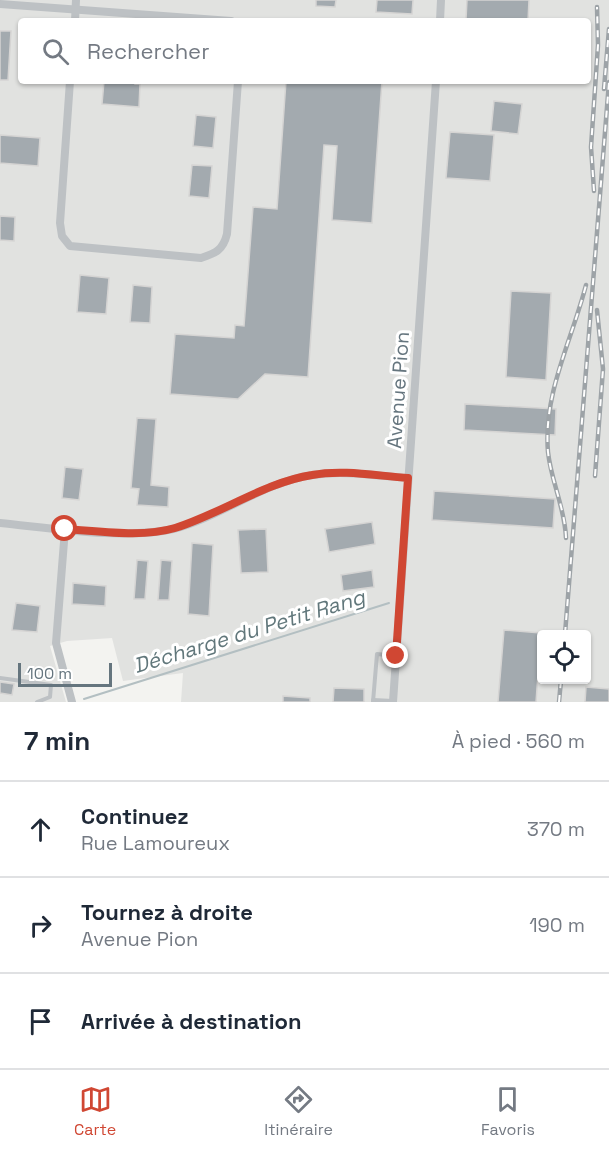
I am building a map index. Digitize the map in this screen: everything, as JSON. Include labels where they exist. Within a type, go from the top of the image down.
[{"type":"street","points":[[75,18],[76,0]]},
{"type":"street","points":[[440,18],[441,0]]},
{"type":"street","points":[[0,4],[192,18]]},
{"type":"street","points":[[70,84],[60,223],[62,236],[70,246],[201,258],[217,252],[224,245],[227,234],[238,84]]},
{"type":"street","name":"Avenue Pion","points":[[393,702],[436,84]]},
{"type":"street","points":[[0,523],[133,533],[172,529],[212,515],[282,483],[312,475],[341,474],[408,478]]},
{"type":"street","points":[[65,529],[56,643],[72,702]]},
{"type":"lane","points":[[393,702],[373,701],[377,654],[396,656]]},
{"type":"lane","points":[[0,678],[51,685],[50,697],[37,702]]},
{"type":"shaded area","points":[[0,0],[609,0],[609,702],[181,702],[183,673],[123,681],[112,638],[67,641],[50,646],[66,702],[0,702]]},
{"type":"building","points":[[316,0],[336,0],[335,7],[316,6]]},
{"type":"building","points":[[377,0],[413,0],[412,14],[376,12]]},
{"type":"building","points":[[467,0],[529,0],[528,18],[466,18]]},
{"type":"building","points":[[0,31],[11,31],[8,80],[0,80]]},
{"type":"building","points":[[104,84],[140,84],[139,107],[102,104]]},
{"type":"building","points":[[286,84],[382,84],[372,223],[332,220],[337,146],[324,145],[308,377],[265,374],[238,399],[170,394],[175,334],[234,338],[235,325],[244,326],[253,207],[277,209]]},
{"type":"building","points":[[494,101],[522,104],[518,134],[491,131]]},
{"type":"building","points":[[196,115],[216,117],[213,148],[193,146]]},
{"type":"building","points":[[450,132],[494,135],[490,181],[446,178]]},
{"type":"building","points":[[0,135],[40,138],[38,166],[0,163]]},
{"type":"building","points":[[192,165],[212,166],[209,198],[189,196]]},
{"type":"building","points":[[0,216],[15,217],[14,241],[0,240]]},
{"type":"building","points":[[80,275],[109,278],[106,314],[77,312]]},
{"type":"building","points":[[133,285],[152,287],[150,323],[130,322]]},
{"type":"building","points":[[511,291],[551,293],[546,380],[506,377]]},
{"type":"building","points":[[465,404],[556,409],[555,435],[464,430]]},
{"type":"building","points":[[137,418],[156,419],[151,485],[169,487],[168,507],[137,505],[139,489],[131,488]]},
{"type":"building","points":[[65,467],[83,469],[79,500],[62,498]]},
{"type":"building","points":[[434,491],[555,499],[553,528],[432,520]]},
{"type":"building","points":[[372,522],[375,544],[329,552],[325,529]]},
{"type":"building","points":[[266,529],[268,572],[241,573],[238,530]]},
{"type":"building","points":[[192,543],[213,545],[209,616],[188,614]]},
{"type":"building","points":[[137,560],[148,561],[145,599],[134,599]]},
{"type":"building","points":[[161,560],[172,561],[169,600],[158,600]]},
{"type":"building","points":[[372,570],[374,587],[343,591],[341,575]]},
{"type":"building","points":[[73,583],[106,586],[105,606],[72,604]]},
{"type":"building","points":[[16,603],[40,606],[37,632],[12,630]]},
{"type":"building","points":[[504,630],[537,633],[536,702],[498,702]]},
{"type":"building","points":[[0,682],[14,684],[12,695],[0,693]]},
{"type":"building","points":[[586,687],[609,689],[609,702],[585,702]]},
{"type":"building","points":[[334,688],[364,689],[364,702],[333,702]]},
{"type":"building","points":[[283,696],[310,698],[310,702],[283,702]]},
{"type":"waterway","name":"Décharge du Petit Rang","points":[[84,699],[389,603]]},
{"type":"railway","points":[[594,191],[591,147],[598,45],[597,7]]},
{"type":"railway","points":[[604,89],[609,29]]},
{"type":"railway","points":[[565,630],[609,82]]},
{"type":"railway","points":[[566,538],[548,452],[548,430],[554,388],[586,285]]},
{"type":"railway","points":[[595,476],[603,369],[597,310]]},
{"type":"railway","points":[[559,702],[561,684]]},
{"type":"route","points":[[65,529],[133,533],[172,529],[212,515],[282,483],[312,475],[341,474],[408,478],[396,656]]}]
